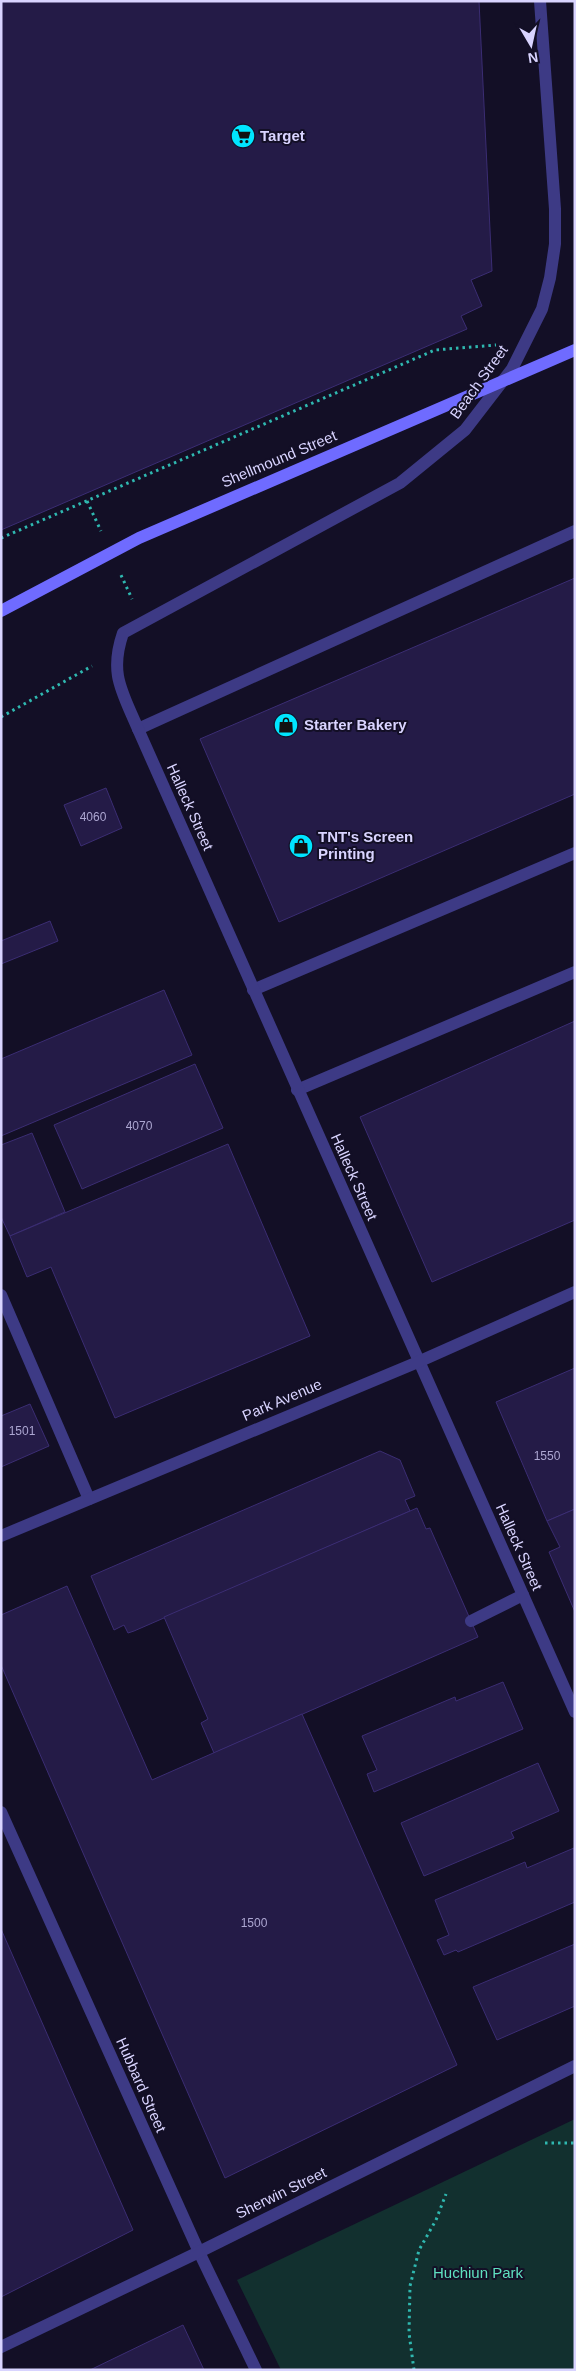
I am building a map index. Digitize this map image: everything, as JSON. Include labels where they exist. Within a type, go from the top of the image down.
[{"type":"main road","name":"Shellmound Street","points":[[1,610],[69,573],[148,534],[575,350]]},
{"type":"street","name":"Beach Street","points":[[116,652],[123,633],[400,484],[465,430],[512,369],[542,309],[550,278],[555,244],[555,209],[540,1]]},
{"type":"street","points":[[138,729],[575,530]]},
{"type":"street","name":"Halleck Street","points":[[116,652],[117,678],[138,729],[575,1712]]},
{"type":"street","points":[[253,990],[575,853]]},
{"type":"street","points":[[297,1090],[575,972]]},
{"type":"street","name":"Park Avenue","points":[[1,1536],[418,1362],[575,1292]]},
{"type":"street","points":[[1,1295],[89,1498]]},
{"type":"street","points":[[471,1621],[523,1595]]},
{"type":"street","name":"Hubbard Street","points":[[1,1812],[198,2252],[256,2370]]},
{"type":"street","name":"Sherwin Street","points":[[1,2347],[575,2066]]},
{"type":"path","points":[[1,538],[435,350],[525,342]]},
{"type":"path","points":[[1,717],[116,652]]},
{"type":"path","points":[[545,2143],[575,2143]]},
{"type":"path","points":[[414,2370],[409,2333],[410,2286],[419,2250],[436,2220],[446,2194]]},
{"type":"green space","name":"Huchiun Park","points":[[575,2119],[575,2370],[281,2370],[237,2280]]},
{"type":"building","name":"Target","points":[[1,1],[479,1],[492,271],[471,280],[482,306],[461,316],[467,329],[1,530]]},
{"type":"building","points":[[575,578],[575,794],[279,922],[200,739]]},
{"type":"building","points":[[106,788],[122,828],[81,846],[64,805]]},
{"type":"building","points":[[50,921],[58,941],[1,964],[1,941]]},
{"type":"building","points":[[164,990],[192,1055],[1,1136],[1,1059]]},
{"type":"building","points":[[575,1021],[575,1220],[432,1282],[360,1117]]},
{"type":"building","points":[[195,1064],[223,1128],[82,1189],[54,1125]]},
{"type":"building","points":[[32,1133],[65,1212],[10,1236],[1,1217],[1,1145]]},
{"type":"building","points":[[228,1144],[310,1336],[115,1418],[51,1267],[27,1277],[10,1236]]},
{"type":"building","points":[[575,1368],[575,1509],[547,1521],[496,1402]]},
{"type":"building","points":[[30,1404],[49,1446],[1,1467],[1,1416]]},
{"type":"building","points":[[380,1451],[400,1460],[415,1496],[405,1500],[410,1511],[134,1631],[128,1633],[124,1625],[114,1630],[91,1576]]},
{"type":"building","points":[[417,1508],[426,1529],[430,1528],[478,1637],[214,1753],[201,1723],[208,1719],[164,1617]]},
{"type":"building","points":[[575,1509],[575,1612],[549,1552],[560,1547],[547,1521]]},
{"type":"building","points":[[67,1586],[152,1780],[302,1714],[457,2065],[225,2178],[1,1665],[1,1615]]},
{"type":"building","points":[[503,1682],[523,1729],[374,1792],[367,1774],[377,1770],[362,1736],[455,1697],[456,1701]]},
{"type":"building","points":[[538,1763],[559,1811],[511,1832],[514,1838],[424,1876],[401,1823]]},
{"type":"building","points":[[574,1848],[575,1902],[458,1952],[456,1950],[444,1955],[437,1940],[449,1935],[435,1900],[525,1862],[527,1868]]},
{"type":"building","points":[[1,1929],[133,2230],[1,2297]]},
{"type":"building","points":[[575,1944],[575,2006],[497,2040],[473,1987]]},
{"type":"building","points":[[183,2325],[204,2370],[90,2370]]},
{"type":"place","name":"Target","points":[[243,136]]},
{"type":"place","name":"Starter Bakery","points":[[286,725]]},
{"type":"place","name":"TNT's Screen Printing","points":[[301,846]]}]
